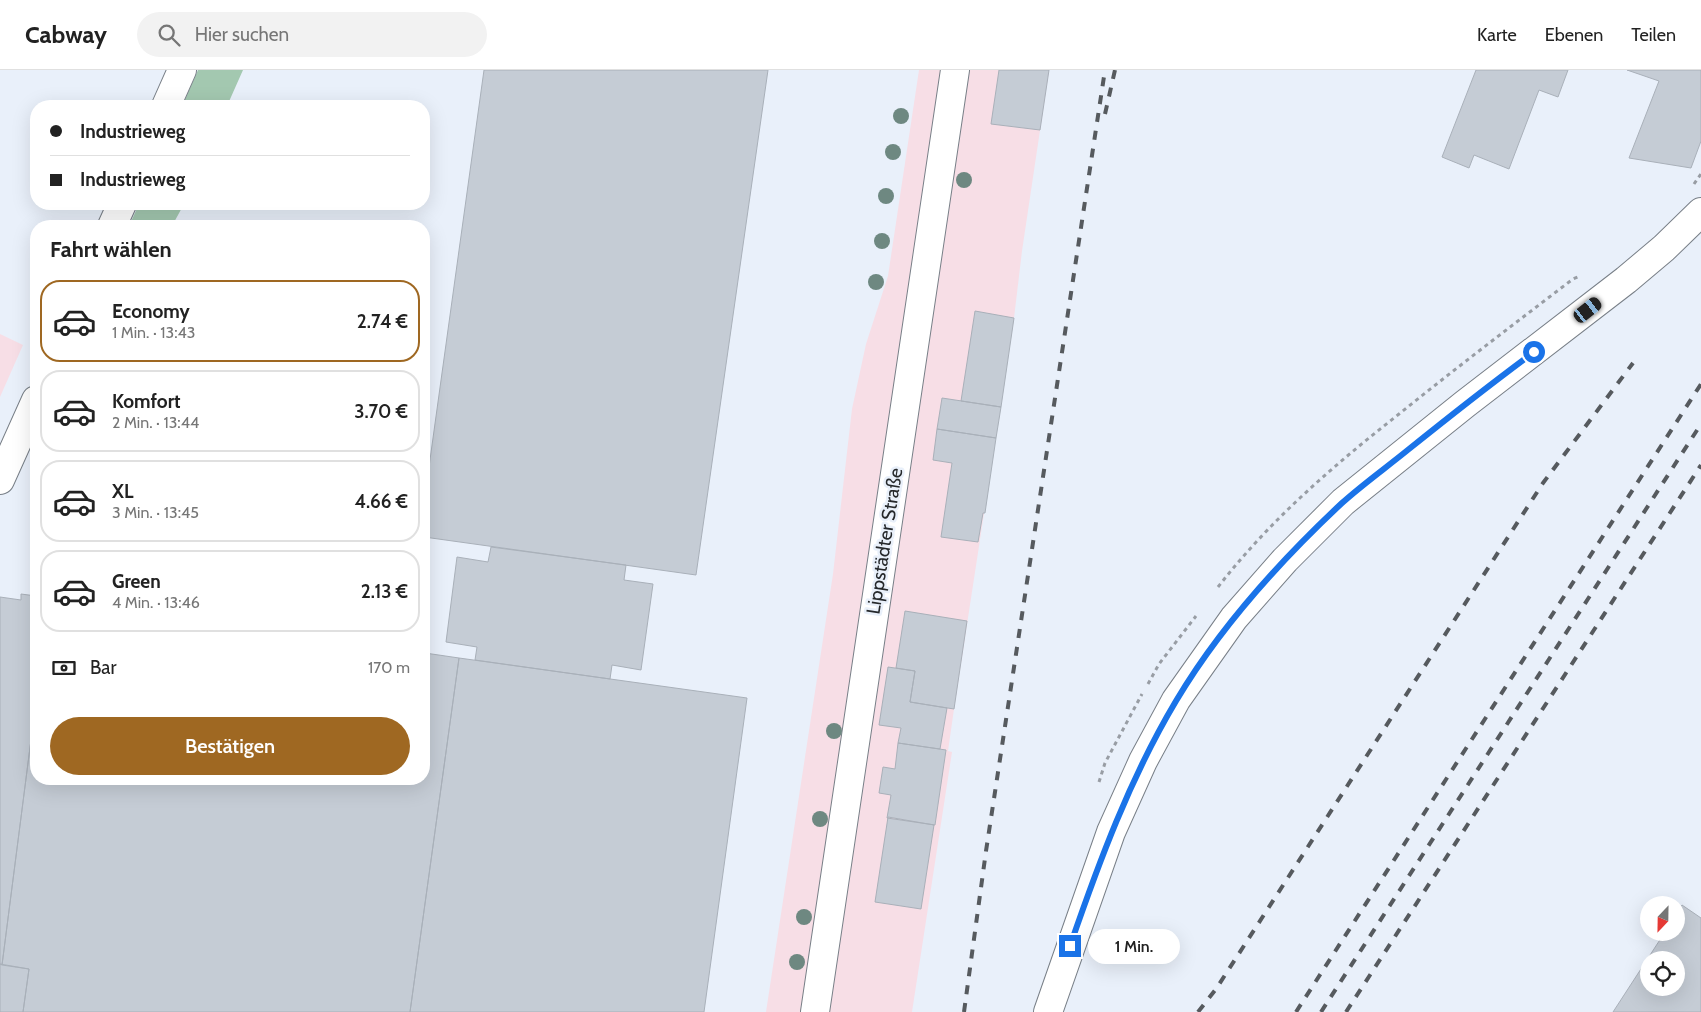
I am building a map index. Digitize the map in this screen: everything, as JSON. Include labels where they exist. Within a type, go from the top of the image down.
[{"type":"street","points":[[169,100],[182,70]]},
{"type":"street","name":"Lippstädter Straße","points":[[815,1012],[955,70]]},
{"type":"street","points":[[1048,1012],[1111,832],[1143,761],[1176,700],[1234,618],[1285,560],[1343,502],[1464,404],[1626,280],[1664,248],[1701,212]]},
{"type":"street","points":[[0,480],[30,413]]},
{"type":"shaded area","points":[[919,70],[1049,70],[1014,318],[948,751],[952,752],[912,1012],[766,1012],[833,574],[852,409],[866,344],[888,276]]},
{"type":"shaded area","points":[[0,334],[23,345],[0,397]]},
{"type":"green space","points":[[198,70],[243,70],[230,100],[185,100]]},
{"type":"green space","points":[[136,210],[181,210],[175,220],[132,220]]},
{"type":"building","points":[[484,70],[768,70],[696,575],[430,538],[430,460]]},
{"type":"building","points":[[999,70],[1049,70],[1040,130],[991,124]]},
{"type":"building","points":[[1476,70],[1568,70],[1558,97],[1539,90],[1509,169],[1474,155],[1469,168],[1442,157]]},
{"type":"building","points":[[1627,70],[1701,70],[1701,141],[1691,168],[1629,158],[1659,81]]},
{"type":"building","points":[[975,311],[1014,318],[1001,407],[961,401]]},
{"type":"building","points":[[942,398],[1001,407],[996,438],[937,429]]},
{"type":"building","points":[[937,429],[996,438],[985,513],[983,513],[978,542],[941,537],[952,463],[933,460]]},
{"type":"building","points":[[491,547],[626,565],[624,580],[653,584],[641,670],[612,665],[610,679],[475,660],[477,647],[446,642],[457,557],[488,562]]},
{"type":"building","points":[[21,594],[30,595],[30,748],[2,965],[0,964],[0,597],[21,600]]},
{"type":"building","points":[[905,611],[967,621],[954,709],[910,702],[915,671],[896,668]]},
{"type":"building","points":[[430,654],[459,658],[410,1012],[23,1012],[29,969],[2,965],[30,748],[30,785],[430,785]]},
{"type":"building","points":[[459,658],[747,698],[704,1012],[410,1012]]},
{"type":"building","points":[[888,667],[915,671],[910,702],[947,708],[940,749],[898,743],[901,728],[879,725]]},
{"type":"building","points":[[898,743],[946,750],[935,825],[887,818],[891,795],[879,793],[883,767],[895,769]]},
{"type":"building","points":[[888,817],[934,825],[921,909],[875,902]]},
{"type":"building","points":[[1685,907],[1701,918],[1701,1012],[1613,1012],[1640,970],[1640,996],[1685,996],[1685,951],[1653,951],[1659,941],[1685,941]]},
{"type":"building","points":[[0,964],[29,969],[23,1012],[0,1012]]},
{"type":"railway","points":[[964,1012],[986,851],[1105,70]]},
{"type":"railway","points":[[1105,114],[1115,70]]},
{"type":"railway","points":[[1198,1012],[1216,989],[1543,483],[1633,363]]},
{"type":"railway","points":[[1296,1012],[1701,384]]},
{"type":"railway","points":[[1321,1012],[1701,424]]},
{"type":"railway","points":[[1346,1012],[1701,465]]},
{"type":"route","points":[[1070,946],[1111,832],[1143,761],[1176,700],[1234,618],[1285,560],[1343,502],[1464,404],[1534,352]]}]
